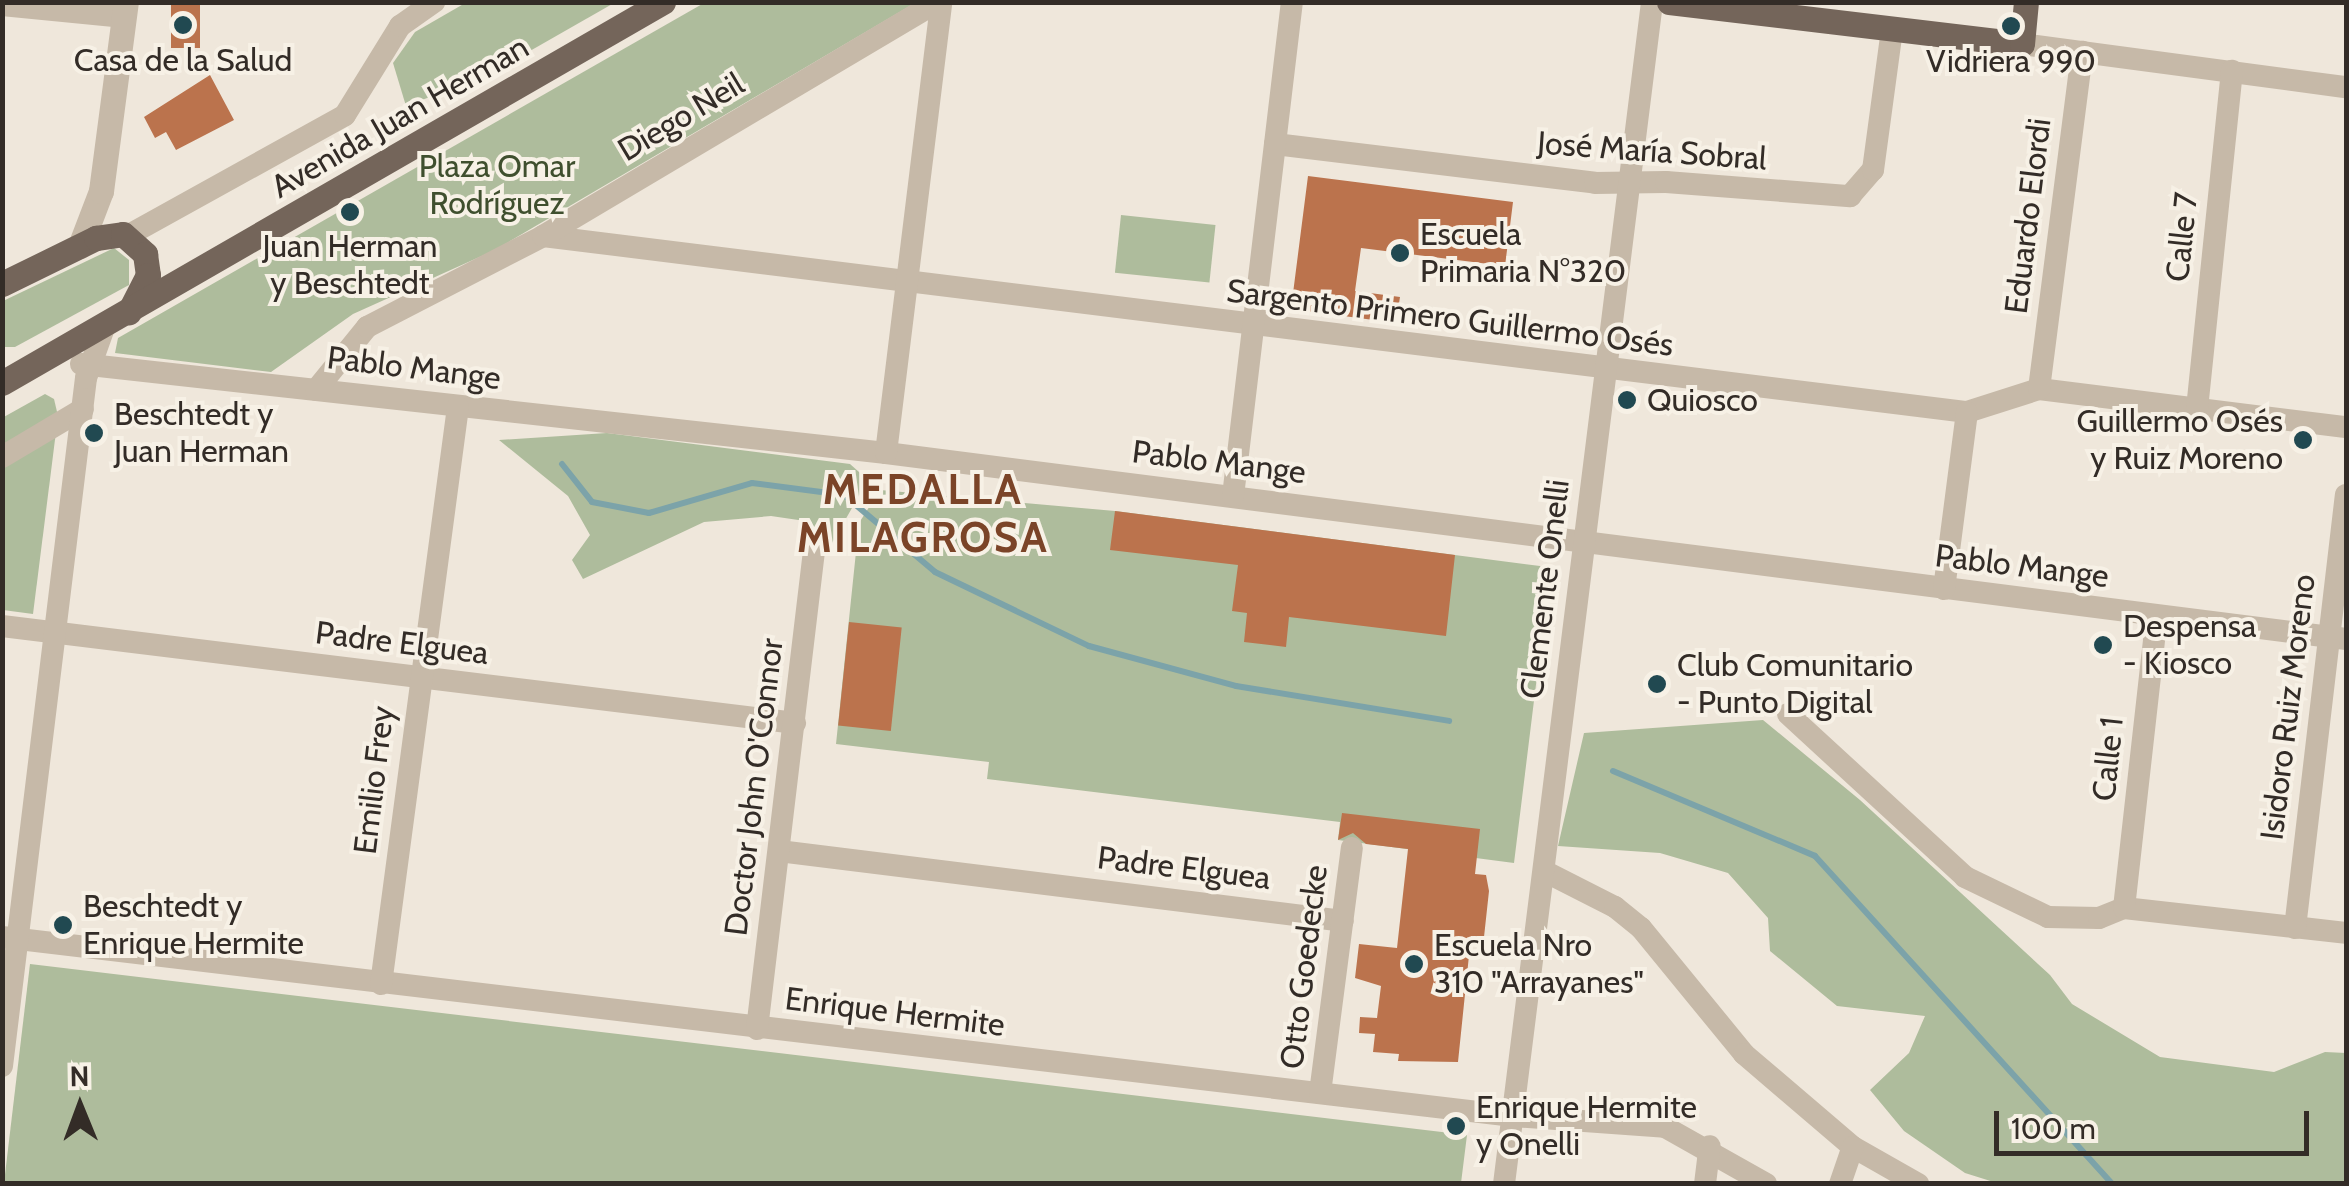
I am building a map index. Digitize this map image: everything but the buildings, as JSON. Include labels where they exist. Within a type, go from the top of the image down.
[{"type":"main road","name":"Avenida Juan Herman","points":[[48,358],[663,2]]},
{"type":"main road","points":[[1669,2],[2022,44],[2026,2]]},
{"type":"main road","points":[[2,284],[80,246],[132,241],[148,276],[128,312]]},
{"type":"main road","name":"Avenida Juan Herman","points":[[132,241],[167,266],[220,258]]},
{"type":"main road","points":[[2,357],[48,358]]},
{"type":"main road","points":[[2,384],[48,358]]},
{"type":"street","points":[[101,191],[132,241],[345,115],[400,26],[434,2]]},
{"type":"street","points":[[886,453],[940,2]]},
{"type":"street","name":"Diego Neil","points":[[316,390],[367,327],[543,236],[940,2]]},
{"type":"street","points":[[1233,496],[1292,2]]},
{"type":"street","name":"Clemente Onelli","points":[[1504,1184],[1652,2]]},
{"type":"street","points":[[2,5],[125,10],[101,191],[80,246]]},
{"type":"street","name":"José María Sobral","points":[[1275,144],[1627,183],[1850,196],[1873,170],[1892,30]]},
{"type":"street","points":[[2022,44],[2346,86]]},
{"type":"street","name":"Eduardo Elordi","points":[[2039,389],[2082,52]]},
{"type":"street","name":"Calle 7","points":[[2197,408],[2232,72]]},
{"type":"street","name":"Sargento Primero Guillermo Osés","points":[[543,236],[1606,371],[1967,412],[2039,389],[2346,427]]},
{"type":"street","points":[[2,1066],[10,938],[54,632],[86,369],[105,325]]},
{"type":"street","points":[[48,358],[86,369]]},
{"type":"street","name":"Pablo Mange","points":[[86,369],[316,390],[886,453],[2337,637]]},
{"type":"street","name":"Emilio Frey","points":[[381,984],[458,407]]},
{"type":"street","points":[[2,457],[83,409]]},
{"type":"street","points":[[1944,589],[1967,412]]},
{"type":"street","name":"Isidoro Ruiz Moreno","points":[[2295,928],[2337,637],[2346,495]]},
{"type":"street","name":"Doctor John O'Connor","points":[[758,1029],[814,553]]},
{"type":"street","name":"Calle 1","points":[[2124,908],[2157,616]]},
{"type":"street","name":"Padre Elguea","points":[[2,626],[795,723]]},
{"type":"street","points":[[1788,714],[1990,894],[2074,920],[2124,908],[2346,932]]},
{"type":"street","name":"Otto Goedecke","points":[[1320,1094],[1352,848]]},
{"type":"street","name":"Padre Elguea","points":[[780,851],[1343,921]]},
{"type":"street","points":[[1544,872],[1615,907],[1641,928],[1744,1054],[1853,1147],[1918,1184]]},
{"type":"street","name":"Enrique Hermite","points":[[10,938],[1512,1116],[1665,1126],[1710,1146],[1766,1184]]},
{"type":"street","points":[[1705,1184],[1710,1146]]},
{"type":"street","points":[[1840,1184],[1853,1147]]},
{"type":"green space","points":[[467,2],[614,3],[488,75],[406,106],[393,63],[415,32]]},
{"type":"green space","name":"Plaza Omar Rodríguez","points":[[704,3],[915,3],[495,250],[353,314],[271,372],[115,353],[118,338]]},
{"type":"green space","points":[[1121,215],[1215,225],[1209,283],[1115,273]]},
{"type":"green space","points":[[114,248],[129,260],[129,285],[15,347],[3,347],[3,301]]},
{"type":"green space","points":[[45,394],[54,399],[58,416],[33,614],[3,610],[2,418]]},
{"type":"green space","points":[[607,433],[850,464],[868,480],[832,543],[806,545],[812,522],[771,516],[704,522],[583,579],[572,560],[590,535],[568,496],[499,440]]},
{"type":"green space","points":[[880,490],[1115,511],[1540,566],[1549,579],[1514,863],[1338,840],[1340,822],[987,779],[989,762],[836,744],[859,523]]},
{"type":"green space","points":[[1763,720],[1860,800],[2050,975],[2072,1004],[2160,1057],[2274,1072],[2325,1052],[2346,1053],[2346,1183],[2000,1184],[1965,1173],[1904,1131],[1870,1090],[1909,1053],[1925,1016],[1837,1006],[1770,951],[1768,918],[1728,873],[1660,853],[1558,846],[1584,733]]},
{"type":"green space","points":[[30,964],[1467,1135],[1461,1183],[4,1183]]},
{"type":"waterway","points":[[562,464],[592,502],[649,513],[752,483],[844,495],[935,572],[1089,646],[1236,686],[1449,721]]},
{"type":"waterway","points":[[1613,771],[1815,856],[2112,1184]]},
{"type":"place","name":"Casa de la Salud","points":[[183,25]]},
{"type":"place","name":"Vidriera 990","points":[[2011,26]]},
{"type":"place","name":"Juan Herman y Beschtedt","points":[[350,212]]},
{"type":"place","name":"Escuela Primaria N°320","points":[[1400,253]]},
{"type":"place","name":"Quiosco","points":[[1627,400]]},
{"type":"place","name":"Beschtedt y Juan Herman","points":[[94,433]]},
{"type":"place","name":"Guillermo Osés y Ruiz Moreno","points":[[2303,440]]},
{"type":"place","name":"Despensa - Kiosco","points":[[2103,645]]},
{"type":"place","name":"Club Comunitario - Punto Digital","points":[[1657,684]]},
{"type":"place","name":"Beschtedt y Enrique Hermite","points":[[63,925]]},
{"type":"place","name":"Escuela Nro 310 \"Arrayanes\"","points":[[1414,964]]},
{"type":"place","name":"Enrique Hermite y Onelli","points":[[1456,1126]]},
{"type":"district","name":"MEDALLA MILAGROSA","points":[[923,513]]}]
